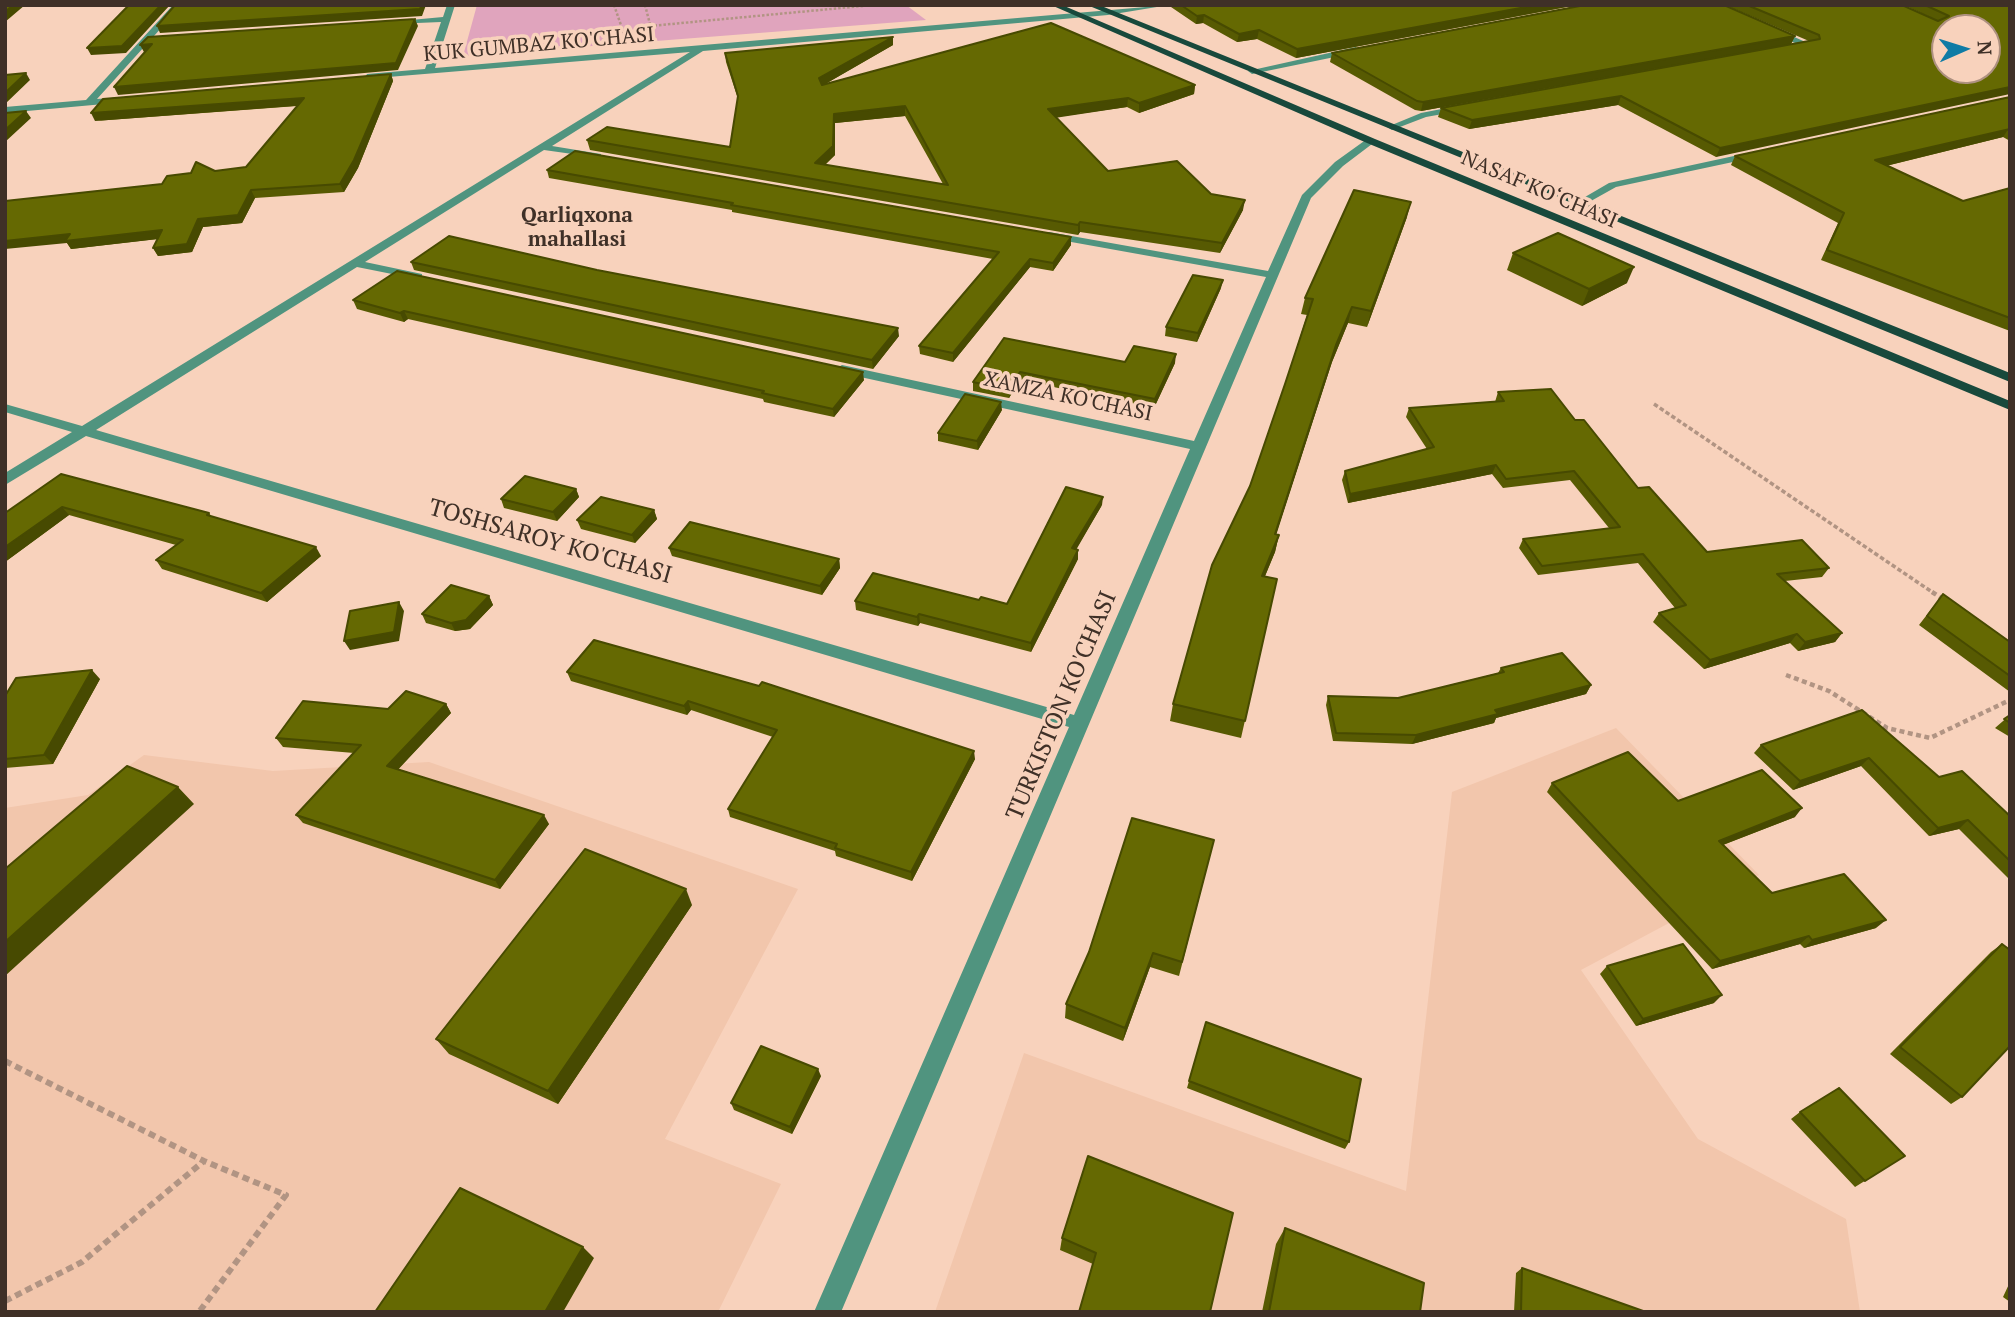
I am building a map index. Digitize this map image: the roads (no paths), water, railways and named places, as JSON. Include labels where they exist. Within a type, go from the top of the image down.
[{"type":"main road","name":"NASAF KO‘CHASI","points":[[1055,5],[1371,141],[2010,406]]},
{"type":"main road","name":"NASAF KO‘CHASI","points":[[1091,5],[2010,378]]},
{"type":"street","points":[[89,103],[177,5]]},
{"type":"street","points":[[429,72],[451,5]]},
{"type":"street","name":"KUK GUMBAZ KO'CHASI","points":[[361,78],[1077,16],[1165,5]]},
{"type":"street","points":[[378,23],[446,19]]},
{"type":"street","points":[[1760,25],[1810,46],[1783,50]]},
{"type":"street","points":[[147,39],[161,38]]},
{"type":"street","points":[[1252,71],[1373,47]]},
{"type":"street","points":[[5,480],[702,48]]},
{"type":"street","points":[[5,110],[130,99]]},
{"type":"street","points":[[1392,127],[1424,115],[1477,105]]},
{"type":"street","name":"TURKISTON KO'CHASI","points":[[827,1312],[1082,724],[1306,197],[1339,164],[1371,141]]},
{"type":"street","points":[[542,146],[610,158]]},
{"type":"street","points":[[1578,204],[1613,185],[1774,150]]},
{"type":"street","points":[[1043,234],[1273,275]]},
{"type":"street","points":[[353,263],[435,281]]},
{"type":"street","name":"XAMZA KO'CHASI","points":[[831,367],[1200,447]]},
{"type":"street","name":"TOSHSAROY KO'CHASI","points":[[5,408],[1082,724]]},
{"type":"district","name":"Qarliqxona mahallasi","points":[[577,228]]}]
